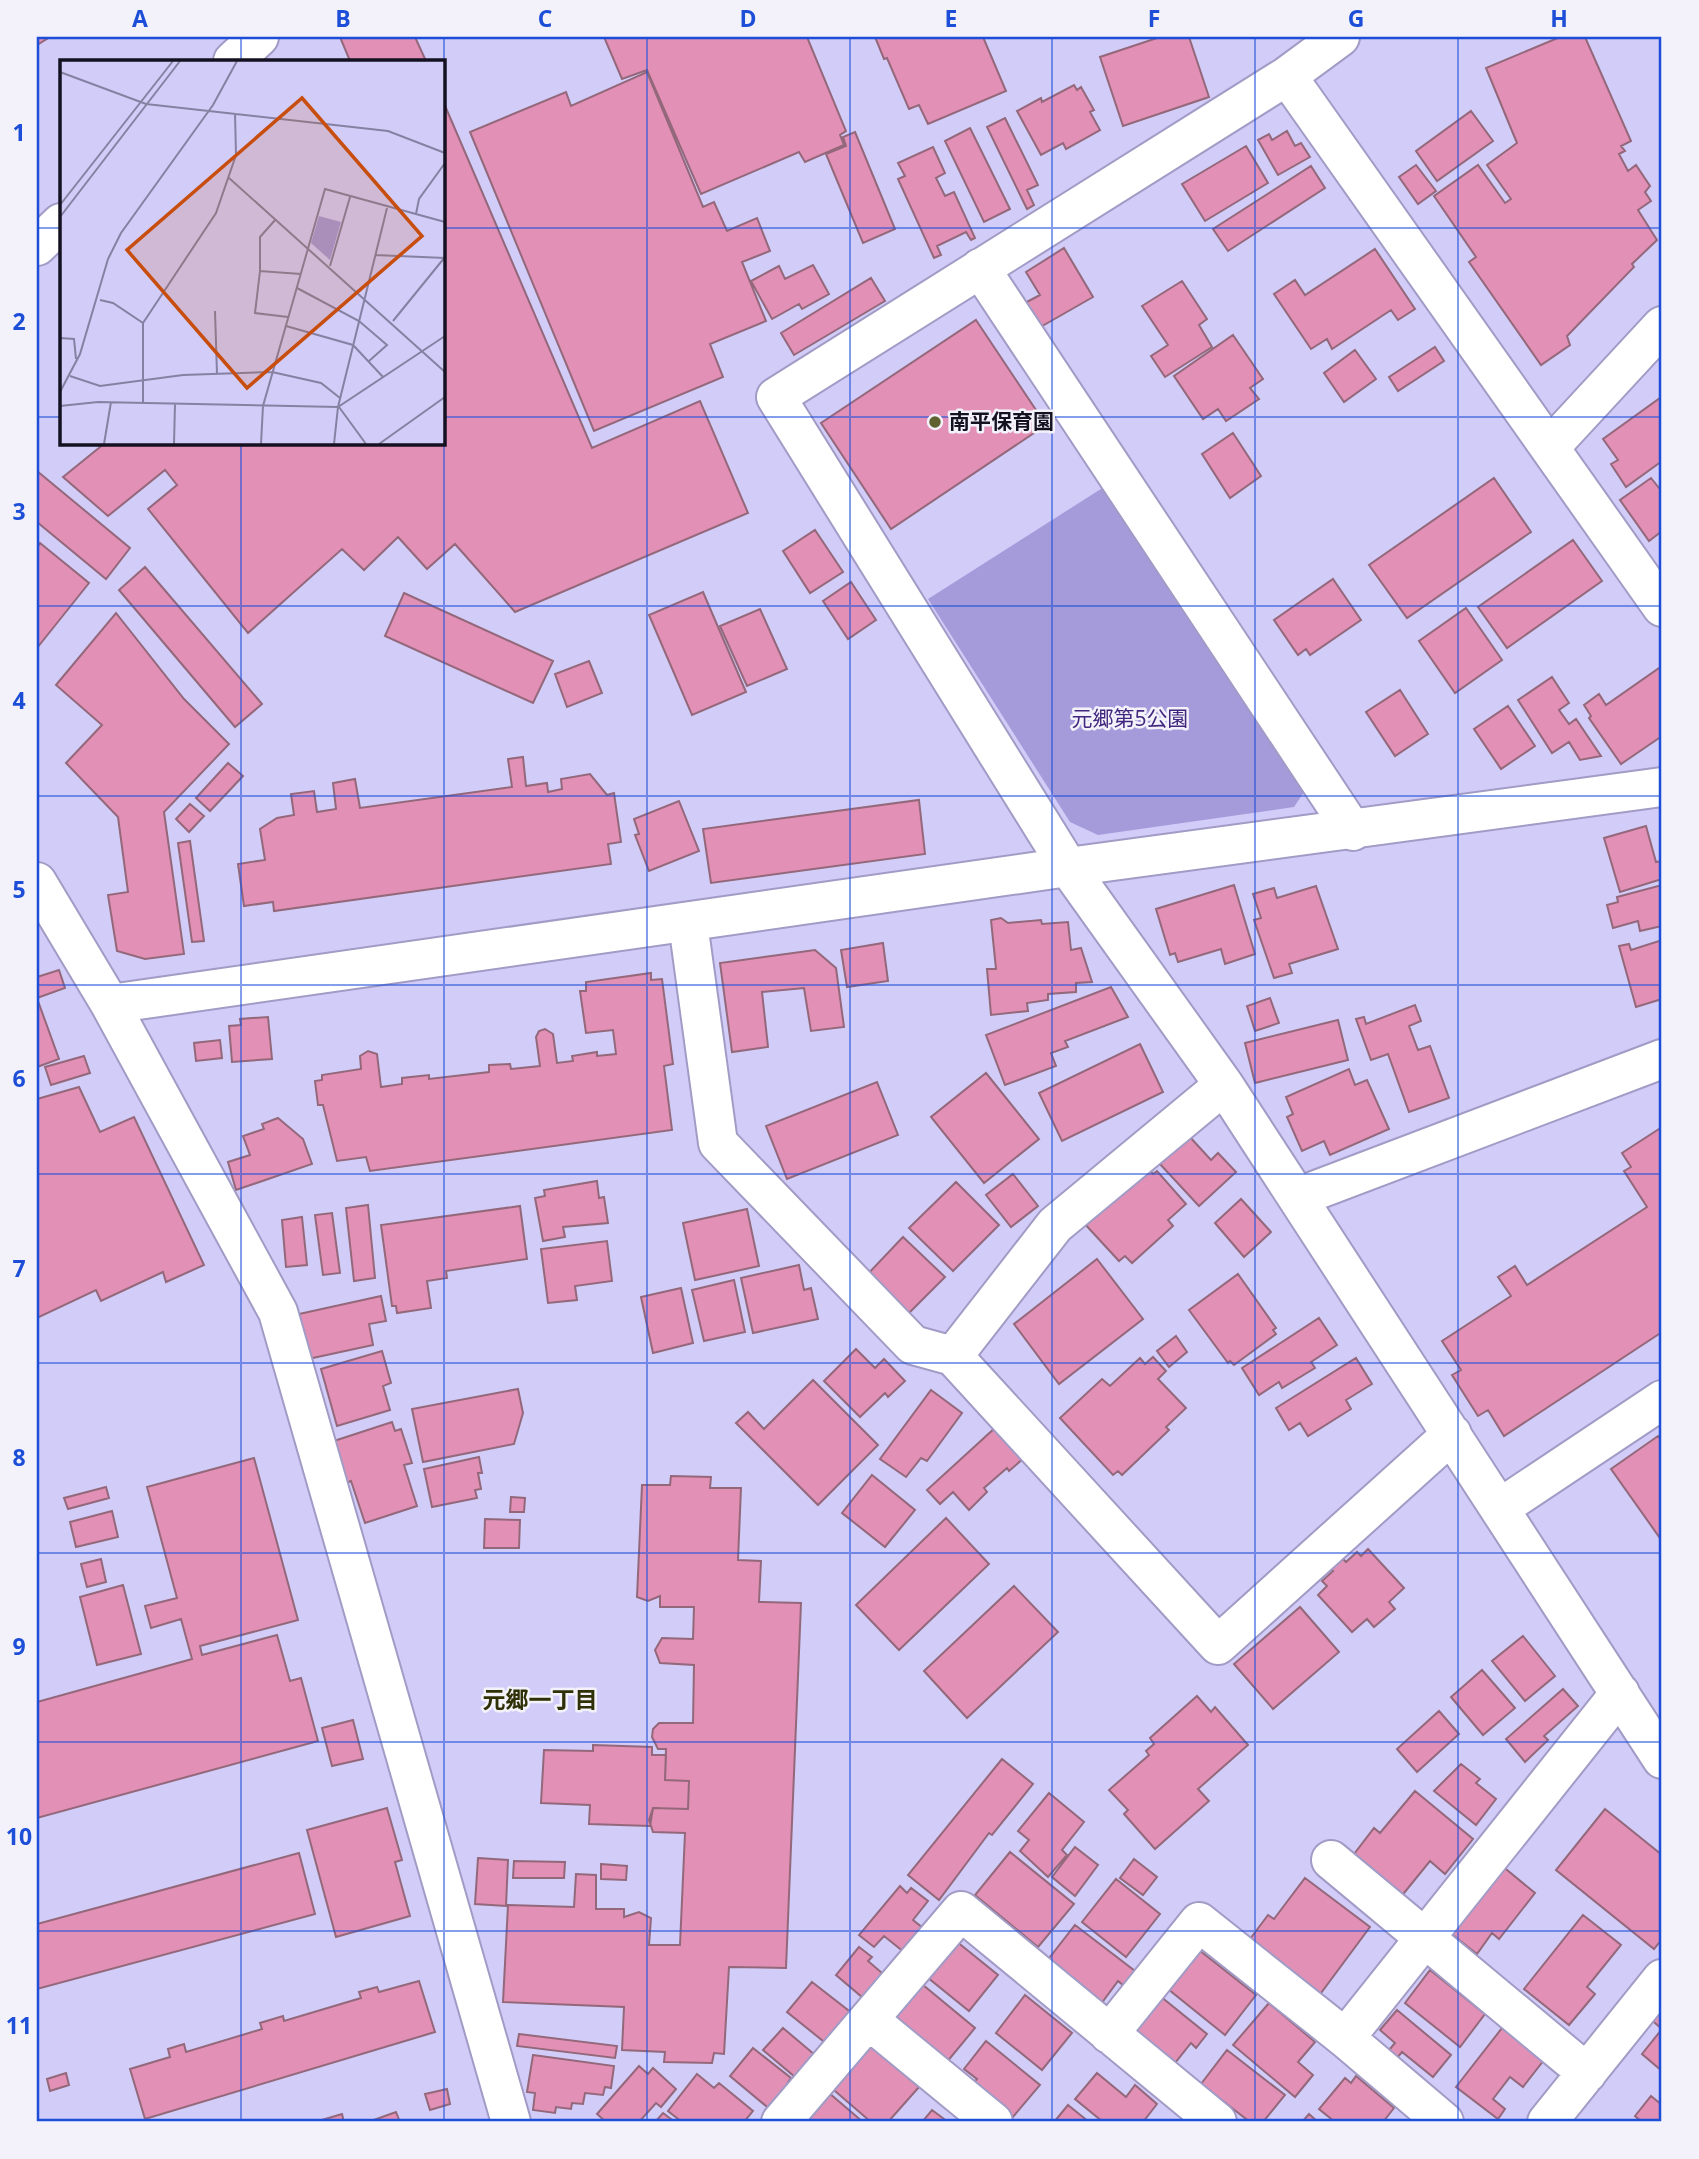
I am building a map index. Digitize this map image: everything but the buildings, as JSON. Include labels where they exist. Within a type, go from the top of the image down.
[{"type":"street","points":[[234,60],[259,37]]},
{"type":"street","points":[[1340,37],[1287,76],[776,397],[1068,867],[1224,1085],[1662,1759]]},
{"type":"street","points":[[1287,76],[1662,607]]},
{"type":"street","points":[[37,246],[60,224]]},
{"type":"street","points":[[980,268],[1353,831]]},
{"type":"street","points":[[1550,447],[1662,326]]},
{"type":"street","points":[[110,1004],[1068,867],[1353,831],[1500,807],[1662,787]]},
{"type":"street","points":[[37,882],[110,1004],[278,1312],[511,2122]]},
{"type":"street","points":[[688,923],[718,1143],[913,1345],[953,1356],[1218,1645],[1452,1434]]},
{"type":"street","points":[[1298,1197],[1662,1059]]},
{"type":"street","points":[[953,1356],[1055,1225],[1224,1085]]},
{"type":"street","points":[[1500,1508],[1662,1399]]},
{"type":"street","points":[[1345,2038],[1620,1693]]},
{"type":"street","points":[[1331,1860],[1587,2073]]},
{"type":"street","points":[[781,2122],[961,1912],[1217,2122]]},
{"type":"street","points":[[1109,2034],[1199,1922],[1345,2038],[1444,2122]]},
{"type":"street","points":[[1547,2122],[1662,1979]]},
{"type":"street","points":[[869,2020],[993,2122]]},
{"type":"green space","name":"元郷第5公園","points":[[1104,487],[1304,792],[1294,807],[1098,835],[1070,822],[928,599]]},
{"type":"place","name":"南平保育園","points":[[935,422]]},
{"type":"district","name":"元郷一丁目","points":[[540,1700]]}]
